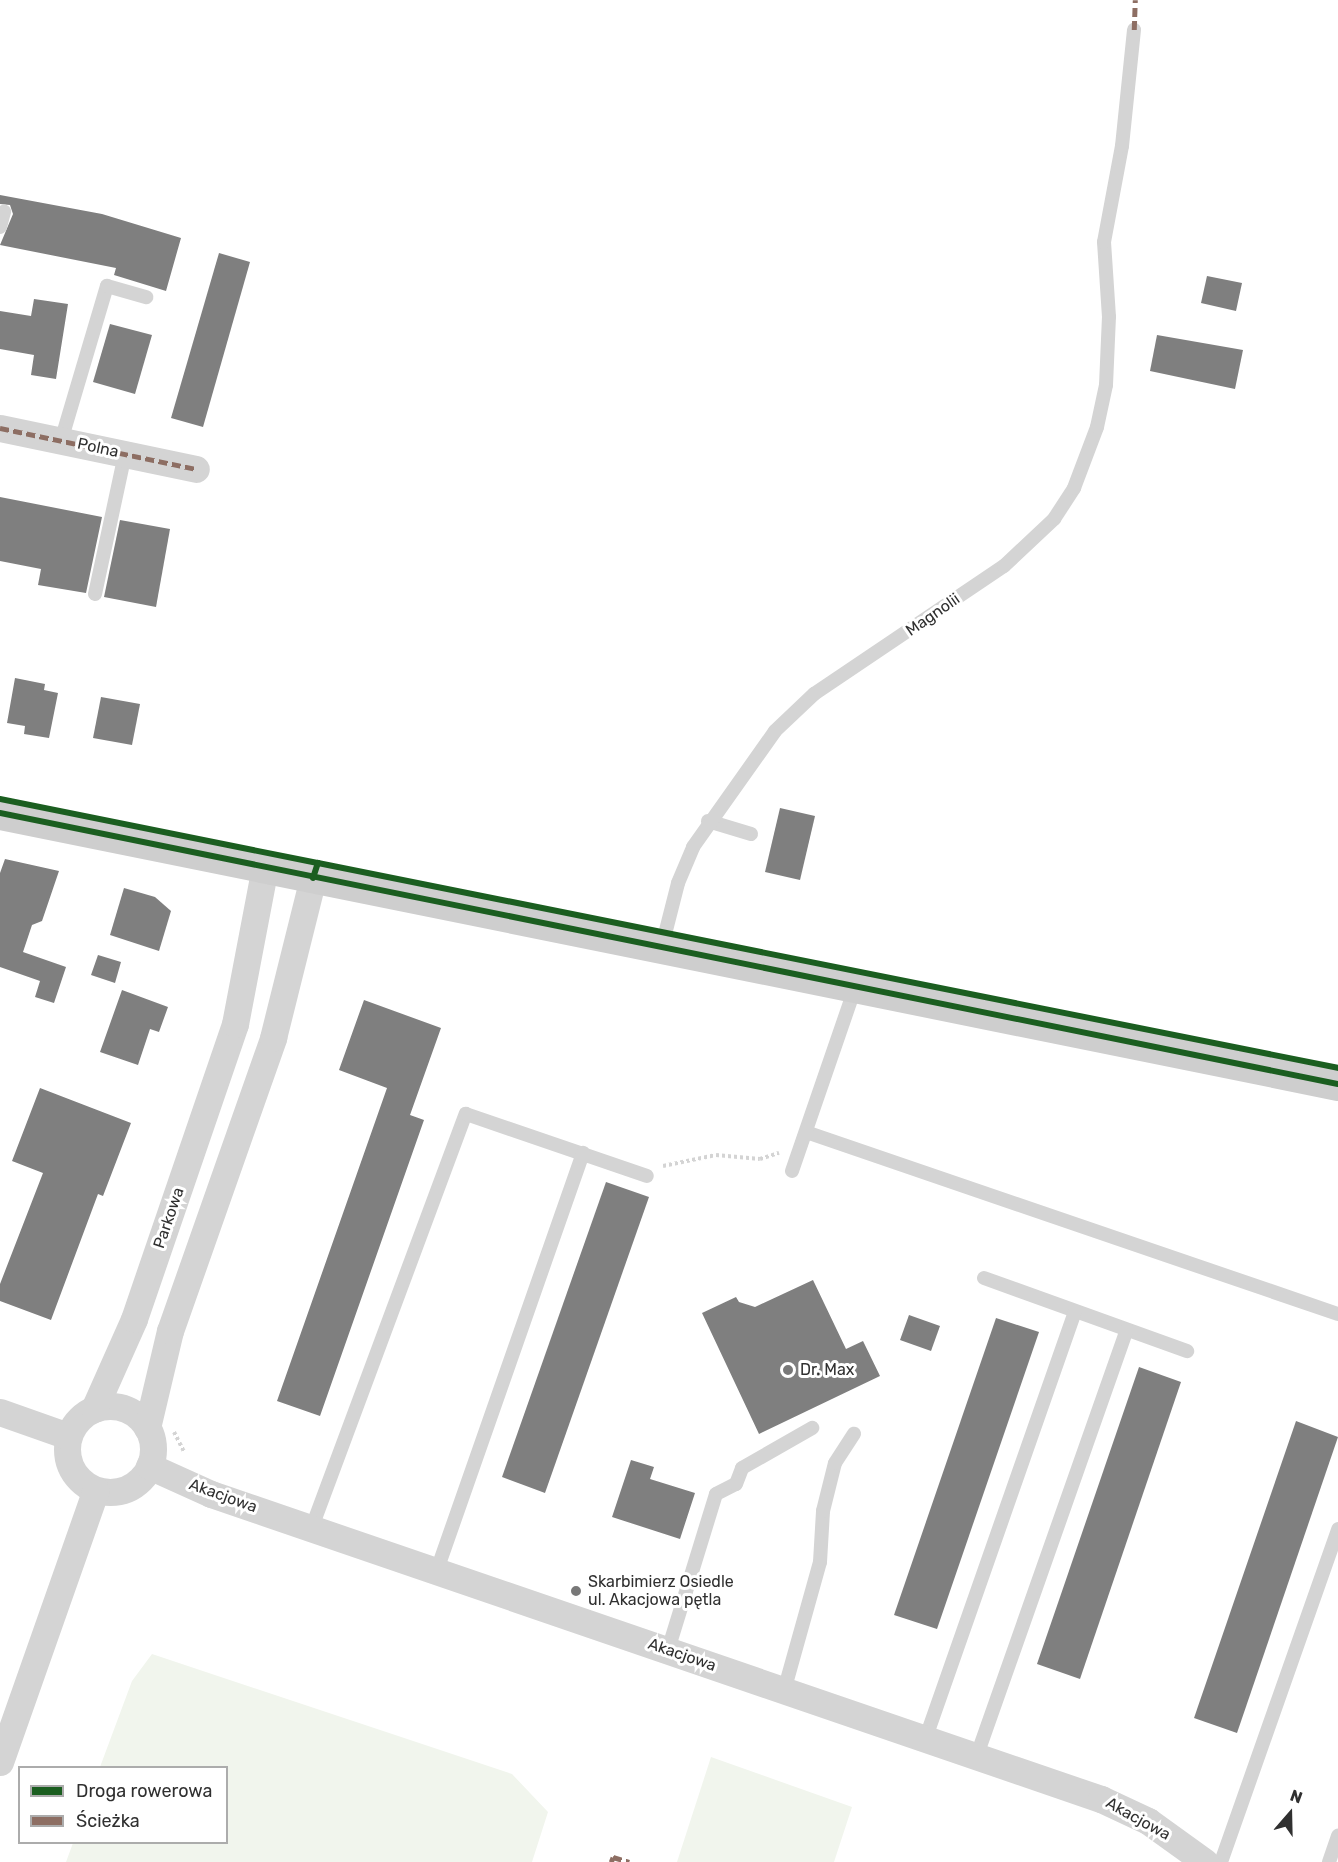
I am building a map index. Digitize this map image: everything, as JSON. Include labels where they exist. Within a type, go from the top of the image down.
[{"type":"street","name":"Polna","points":[[0,428],[196,469]]},
{"type":"street","points":[[0,813],[1338,1084]]},
{"type":"street","name":"Parkowa","points":[[94,1409],[134,1319],[235,1024],[265,867]]},
{"type":"street","points":[[159,1425],[118,1407],[94,1409],[78,1419],[68,1436],[68,1462],[74,1474],[96,1490],[127,1488],[149,1466],[159,1425],[170,1331],[273,1038],[313,878]]},
{"type":"street","points":[[235,1024],[273,1038]]},
{"type":"street","points":[[161,1242],[196,1255]]},
{"type":"street","points":[[0,1412],[68,1436]]},
{"type":"street","name":"Akacjowa","points":[[149,1466],[211,1494],[1101,1799],[1148,1821],[1205,1862]]},
{"type":"street","points":[[0,1762],[96,1490]]},
{"type":"lane","name":"Magnolii","points":[[662,946],[678,883],[708,821],[775,730],[814,694],[1004,566],[1054,519],[1088,457],[1106,385],[1109,317],[1104,242],[1122,146],[1134,30]]},
{"type":"lane","points":[[0,227],[4,212]]},
{"type":"lane","points":[[62,441],[107,286],[146,297]]},
{"type":"lane","points":[[95,594],[125,454]]},
{"type":"lane","points":[[708,821],[751,834]]},
{"type":"lane","points":[[792,1171],[855,988]]},
{"type":"lane","points":[[312,1527],[466,1114],[647,1176]]},
{"type":"lane","points":[[806,1132],[1338,1314]]},
{"type":"lane","points":[[437,1570],[584,1153]]},
{"type":"lane","points":[[984,1278],[1187,1351]]},
{"type":"lane","points":[[926,1740],[1075,1311]]},
{"type":"lane","points":[[976,1758],[1127,1330]]},
{"type":"lane","points":[[668,1650],[716,1494],[736,1484],[741,1468],[812,1428]]},
{"type":"lane","points":[[784,1691],[820,1562],[823,1511],[835,1463],[854,1434]]},
{"type":"lane","points":[[1221,1862],[1338,1529]]},
{"type":"lane","points":[[1329,1862],[1338,1836]]},
{"type":"path","points":[[647,1176],[664,1165],[716,1155],[760,1159],[800,1148]]},
{"type":"path","points":[[159,1425],[191,1461]]},
{"type":"shaded area","points":[[152,1654],[512,1774],[548,1812],[532,1862],[66,1862],[73,1844],[228,1844],[228,1766],[100,1766],[132,1681]]},
{"type":"shaded area","points":[[711,1757],[852,1807],[834,1862],[677,1862]]},
{"type":"building","points":[[0,195],[102,214],[181,238],[166,291],[114,275],[116,268],[0,245],[13,214],[10,205],[0,204]]},
{"type":"building","points":[[219,253],[250,262],[203,427],[171,418]]},
{"type":"building","points":[[1207,276],[1242,283],[1236,311],[1201,303]]},
{"type":"building","points":[[34,299],[68,304],[56,379],[31,375],[34,355],[0,349],[0,311],[31,316]]},
{"type":"building","points":[[110,324],[152,335],[135,394],[93,382]]},
{"type":"building","points":[[1157,335],[1243,350],[1235,389],[1150,371]]},
{"type":"building","points":[[0,497],[102,517],[86,593],[38,585],[41,569],[0,561]]},
{"type":"building","points":[[120,520],[170,529],[156,607],[104,597]]},
{"type":"building","points":[[15,678],[45,684],[44,690],[58,693],[49,738],[24,734],[25,726],[7,723]]},
{"type":"building","points":[[101,697],[140,704],[132,745],[93,738]]},
{"type":"building","points":[[780,808],[815,816],[800,880],[765,872]]},
{"type":"building","points":[[5,859],[59,871],[42,921],[32,925],[23,952],[66,967],[54,1003],[35,997],[40,981],[0,967],[0,873]]},
{"type":"building","points":[[124,888],[155,897],[171,911],[159,951],[110,935]]},
{"type":"building","points":[[98,955],[121,962],[115,983],[91,975]]},
{"type":"building","points":[[122,990],[168,1007],[159,1032],[150,1029],[138,1065],[100,1052]]},
{"type":"building","points":[[364,1000],[441,1028],[410,1115],[424,1120],[320,1416],[277,1401],[387,1088],[339,1070]]},
{"type":"building","points":[[40,1088],[131,1123],[103,1196],[98,1194],[51,1320],[0,1301],[0,1284],[43,1173],[12,1161]]},
{"type":"building","points":[[606,1182],[649,1197],[545,1493],[502,1477]]},
{"type":"building","points":[[813,1280],[846,1349],[863,1341],[880,1376],[759,1434],[702,1313],[736,1297],[739,1302],[755,1307]]},
{"type":"building","points":[[909,1315],[940,1326],[931,1351],[900,1340]]},
{"type":"building","points":[[996,1318],[1039,1332],[937,1629],[894,1615]]},
{"type":"building","points":[[1139,1367],[1181,1382],[1080,1679],[1037,1664]]},
{"type":"building","points":[[1296,1421],[1338,1437],[1237,1733],[1194,1718]]},
{"type":"building","points":[[631,1460],[654,1467],[650,1479],[695,1493],[680,1539],[612,1517]]},
{"type":"marked path","points":[[1134,30],[1135,0]]},
{"type":"marked path","points":[[0,428],[196,469]]},
{"type":"marked path","points":[[611,1862],[613,1857],[629,1862]]},
{"type":"cycle path","points":[[0,799],[318,863]]},
{"type":"cycle path","points":[[0,813],[1338,1084]]},
{"type":"cycle path","points":[[313,878],[318,863],[1338,1068]]},
{"type":"place","name":"Dr. Max","points":[[788,1370]]},
{"type":"place","name":"Skarbimierz Osiedle ul. Akacjowa pętla","points":[[576,1591]]}]
